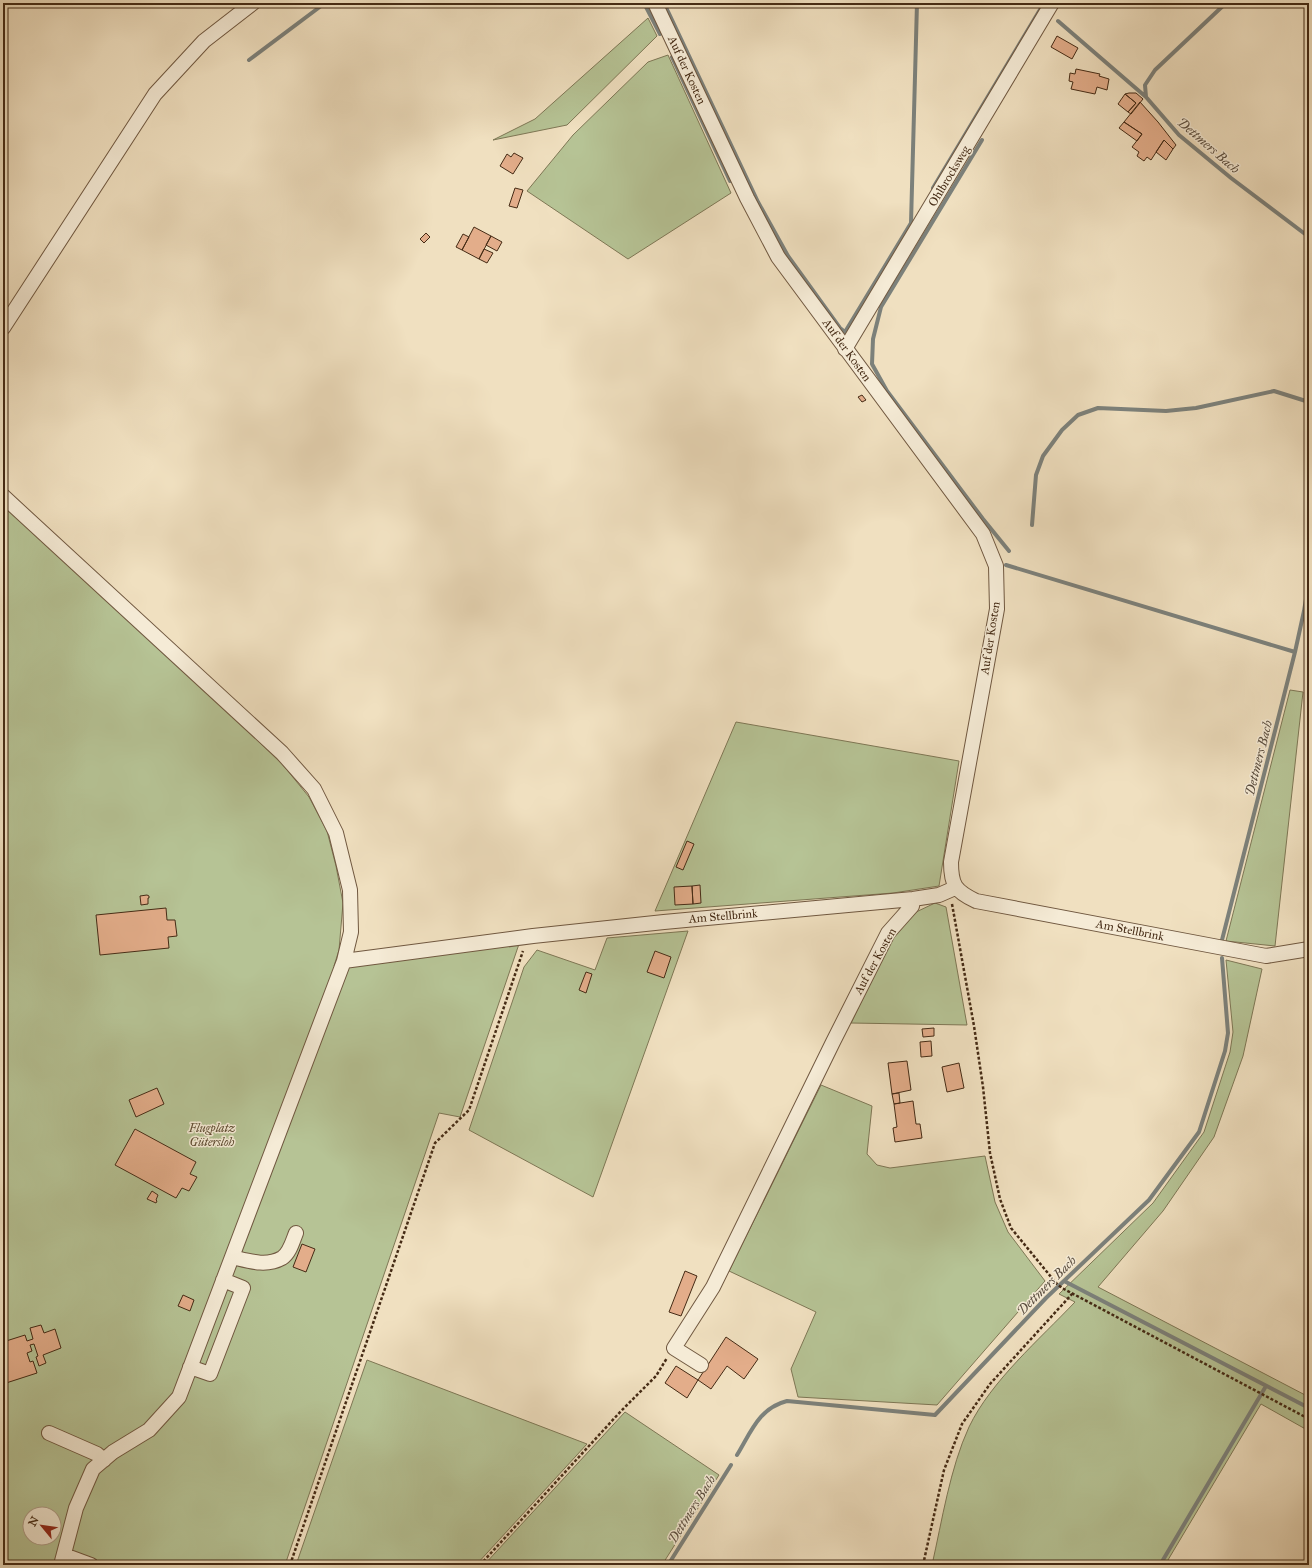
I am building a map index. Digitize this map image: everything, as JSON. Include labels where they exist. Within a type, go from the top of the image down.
[{"type":"street","points":[[3,328],[155,94],[204,41],[253,3]]},
{"type":"street","name":"Auf der Kosten","points":[[655,3],[747,198],[778,257],[983,534],[996,566],[997,609],[951,862],[951,875],[955,888]]},
{"type":"street","name":"Ohlbrocksweg","points":[[845,349],[1052,3]]},
{"type":"street","points":[[3,496],[282,753],[314,789],[336,833],[350,890],[351,932],[344,961],[179,1397],[149,1430],[113,1452],[93,1469],[76,1508],[62,1560],[91,1565]]},
{"type":"street","points":[[913,899],[939,895],[955,888]]},
{"type":"street","name":"Am Stellbrink","points":[[955,888],[964,895],[976,901],[1266,956],[1309,949]]},
{"type":"street","name":"Auf der Kosten","points":[[674,1348],[713,1287],[888,933],[912,906],[913,899]]},
{"type":"street","name":"Am Stellbrink","points":[[344,961],[533,936],[664,922],[913,899]]},
{"type":"street","points":[[232,1257],[261,1264],[283,1258],[290,1248],[296,1233]]},
{"type":"street","points":[[190,1367],[210,1374],[243,1288],[223,1280]]},
{"type":"street","points":[[674,1348],[701,1365]]},
{"type":"street","points":[[49,1433],[97,1454],[104,1460]]},
{"type":"path","points":[[955,888],[952,903],[974,1026],[983,1087],[990,1153],[1000,1199],[1011,1228],[1056,1283],[1062,1288],[1309,1419]]},
{"type":"path","points":[[290,1565],[435,1143],[469,1110],[522,952],[533,936]]},
{"type":"path","points":[[923,1565],[944,1470],[962,1424],[990,1384],[1072,1294]]},
{"type":"path","points":[[480,1565],[656,1376],[674,1348]]},
{"type":"green space","points":[[648,18],[657,36],[567,125],[493,140],[535,119]]},
{"type":"green space","points":[[668,55],[731,193],[628,259],[527,191],[573,135],[648,62]]},
{"type":"green space","name":"Flugplatz Gütersloh","points":[[3,504],[212,696],[283,765],[309,797],[327,831],[343,903],[339,950],[334,966],[519,944],[460,1117],[439,1113],[285,1565],[3,1565]]},
{"type":"green space","points":[[1290,690],[1303,692],[1275,946],[1226,941]]},
{"type":"green space","points":[[736,722],[959,761],[939,886],[893,893],[655,911]]},
{"type":"green space","points":[[935,903],[946,907],[967,1025],[851,1023],[893,936],[914,913]]},
{"type":"green space","points":[[688,931],[593,1197],[469,1130],[524,967],[537,950],[595,970],[607,938]]},
{"type":"green space","points":[[1226,960],[1262,969],[1243,1056],[1214,1137],[1163,1211],[1098,1287],[1309,1397],[1309,1431],[1261,1404],[1165,1565],[932,1565],[947,1495],[962,1443],[978,1410],[1017,1361],[1075,1302],[1059,1294],[1153,1203],[1204,1132],[1230,1052],[1233,1032]]},
{"type":"green space","points":[[821,1085],[872,1106],[867,1154],[877,1165],[890,1168],[985,1156],[995,1202],[1008,1232],[1045,1281],[937,1405],[798,1397],[791,1369],[816,1312],[729,1271]]},
{"type":"green space","points":[[367,1360],[587,1444],[476,1565],[296,1565]]},
{"type":"green space","points":[[625,1412],[719,1475],[662,1565],[484,1565]]},
{"type":"building","points":[[1057,36],[1078,48],[1072,59],[1051,47]]},
{"type":"building","points":[[1076,69],[1100,74],[1099,76],[1109,79],[1107,90],[1097,87],[1095,94],[1071,89],[1073,82],[1069,81],[1070,73],[1075,74]]},
{"type":"building","points":[[1136,93],[1143,99],[1131,114],[1128,112],[1136,103],[1125,94]]},
{"type":"building","points":[[1125,94],[1136,103],[1128,112],[1118,104]]},
{"type":"building","points":[[1140,102],[1176,145],[1173,149],[1164,140],[1151,160],[1147,157],[1144,161],[1137,156],[1139,152],[1132,147],[1142,134],[1124,122]]},
{"type":"building","points":[[1124,122],[1142,134],[1137,141],[1119,128]]},
{"type":"building","points":[[1164,140],[1173,149],[1166,160],[1156,152]]},
{"type":"building","points":[[514,153],[523,158],[513,174],[500,166],[507,154],[511,157]]},
{"type":"building","points":[[515,188],[523,190],[517,208],[509,206]]},
{"type":"building","points":[[474,227],[491,236],[479,259],[462,250]]},
{"type":"building","points":[[426,233],[430,237],[424,243],[420,239]]},
{"type":"building","points":[[463,234],[469,237],[462,250],[456,247]]},
{"type":"building","points":[[491,236],[502,242],[497,251],[486,245]]},
{"type":"building","points":[[484,249],[493,253],[487,263],[479,259]]},
{"type":"building","points":[[862,395],[866,400],[862,402],[858,397]]},
{"type":"building","points":[[687,841],[694,844],[683,870],[676,867]]},
{"type":"building","points":[[700,885],[701,903],[693,904],[692,886]]},
{"type":"building","points":[[692,886],[693,904],[675,905],[674,887]]},
{"type":"building","points":[[140,896],[149,896],[148,904],[141,905]]},
{"type":"building","points":[[166,908],[167,920],[175,920],[177,936],[168,937],[169,948],[100,955],[96,915]]},
{"type":"building","points":[[655,951],[671,957],[664,978],[647,972]]},
{"type":"building","points":[[586,972],[592,974],[586,993],[579,990]]},
{"type":"building","points":[[934,1028],[934,1036],[923,1037],[922,1029]]},
{"type":"building","points":[[931,1041],[932,1056],[921,1057],[920,1042]]},
{"type":"building","points":[[907,1061],[911,1090],[892,1094],[888,1063]]},
{"type":"building","points":[[959,1063],[964,1088],[947,1092],[942,1067]]},
{"type":"building","points":[[157,1088],[164,1104],[136,1117],[129,1100]]},
{"type":"building","points":[[899,1093],[900,1103],[894,1104],[892,1094]]},
{"type":"building","points":[[913,1101],[916,1124],[920,1124],[922,1138],[895,1142],[893,1128],[897,1127],[894,1104]]},
{"type":"building","points":[[135,1129],[196,1162],[190,1174],[197,1177],[189,1191],[182,1188],[176,1198],[115,1165]]},
{"type":"building","points":[[152,1191],[158,1195],[156,1203],[147,1199]]},
{"type":"building","points":[[302,1244],[315,1249],[306,1272],[293,1267]]},
{"type":"building","points":[[685,1271],[697,1276],[681,1316],[669,1312]]},
{"type":"building","points":[[183,1295],[194,1300],[190,1311],[178,1306]]},
{"type":"building","points":[[41,1325],[44,1333],[55,1329],[61,1348],[43,1355],[46,1363],[39,1366],[36,1357],[38,1356],[34,1344],[30,1345],[32,1351],[27,1353],[30,1362],[33,1361],[37,1373],[3,1384],[3,1342],[25,1335],[27,1341],[33,1339],[30,1328]]},
{"type":"building","points":[[726,1337],[758,1359],[744,1379],[727,1366],[711,1389],[698,1380]]},
{"type":"building","points":[[676,1366],[698,1380],[687,1398],[665,1383]]},
{"type":"waterway","points":[[249,60],[325,3]]},
{"type":"waterway","points":[[644,3],[660,34]]},
{"type":"waterway","points":[[664,3],[758,202],[788,256],[840,328],[845,332],[911,223],[917,3]]},
{"type":"waterway","points":[[933,188],[1044,3]]},
{"type":"waterway","name":"Dettmers Bach","points":[[1226,3],[1155,70],[1145,85],[1146,97],[1179,135],[1231,178],[1309,237]]},
{"type":"waterway","points":[[1058,21],[1146,97]]},
{"type":"waterway","points":[[672,57],[730,181]]},
{"type":"waterway","points":[[982,140],[881,307],[873,339],[872,364],[887,391],[983,519],[1009,551]]},
{"type":"waterway","points":[[1032,525],[1036,475],[1043,456],[1062,430],[1078,415],[1098,408],[1166,411],[1196,408],[1274,391],[1309,402]]},
{"type":"waterway","points":[[1006,565],[1295,652]]},
{"type":"waterway","name":"Dettmers Bach","points":[[1222,940],[1295,652],[1309,581]]},
{"type":"waterway","name":"Dettmers Bach","points":[[737,1455],[757,1422],[763,1415],[777,1404],[787,1401],[935,1415],[1046,1298],[1149,1200],[1199,1132],[1225,1051],[1228,1033],[1222,958]]},
{"type":"waterway","points":[[1064,1281],[1309,1408]]},
{"type":"waterway","points":[[1160,1565],[1266,1386]]},
{"type":"waterway","name":"Dettmers Bach","points":[[668,1565],[731,1465]]}]
